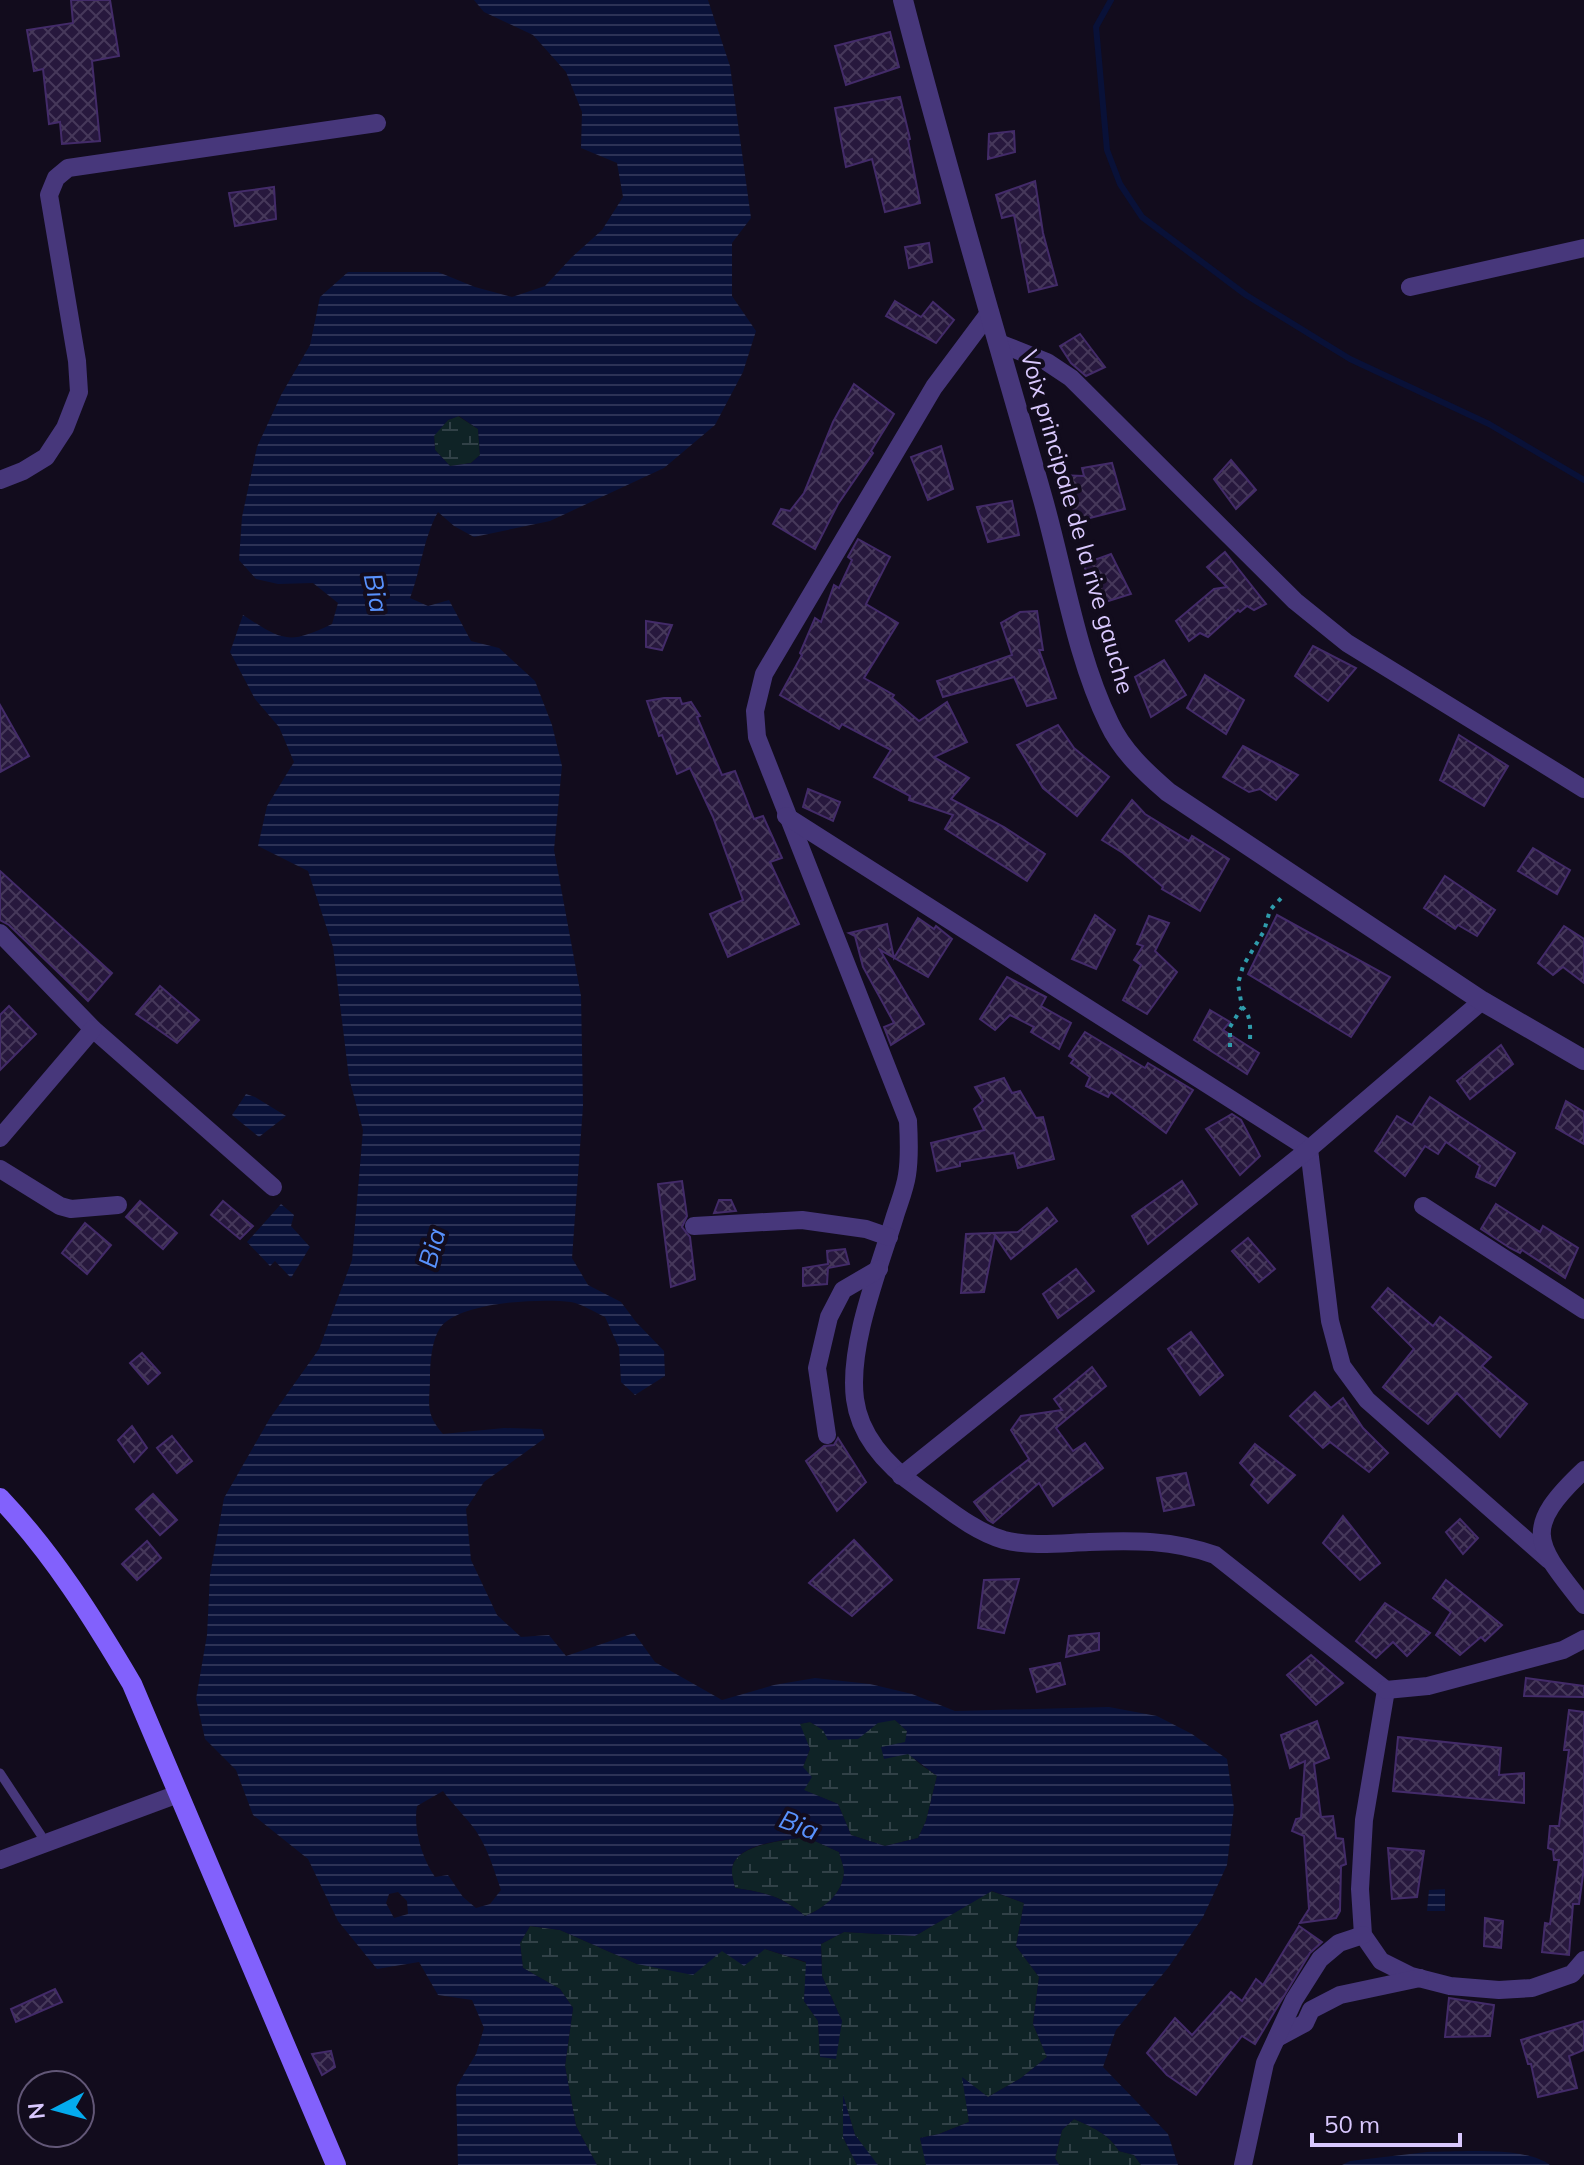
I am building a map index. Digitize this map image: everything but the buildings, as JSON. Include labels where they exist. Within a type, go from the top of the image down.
[{"type":"main road","points":[[0,1498],[31,1531],[89,1611],[132,1684],[336,2165]]},
{"type":"street","name":"Voix principale de la rive gauche","points":[[903,0],[943,157],[999,343],[1086,664],[1109,724],[1137,765],[1168,792],[1482,1001],[1584,1060]]},
{"type":"street","points":[[0,480],[46,457],[65,428],[79,392],[77,361],[49,195],[56,178],[68,168],[377,123]]},
{"type":"street","points":[[1410,287],[1584,248]]},
{"type":"street","points":[[990,312],[934,387],[764,674],[755,711],[757,737],[786,816],[908,1121],[910,1149],[907,1177],[860,1334],[854,1370],[855,1401],[865,1430],[881,1455],[901,1476],[971,1525],[1004,1540],[1034,1544],[1157,1541],[1188,1546],[1215,1555],[1386,1690],[1428,1686],[1563,1650],[1584,1639]]},
{"type":"street","points":[[999,343],[1047,362],[1071,378],[1295,601],[1347,643],[1584,789]]},
{"type":"street","points":[[786,816],[1309,1149]]},
{"type":"street","points":[[0,933],[93,1029],[273,1187]]},
{"type":"street","points":[[901,1476],[1309,1149],[1482,1001]]},
{"type":"street","points":[[0,1138],[93,1029]]},
{"type":"street","points":[[1309,1149],[1330,1321],[1342,1366],[1367,1400],[1549,1560],[1584,1605]]},
{"type":"street","points":[[0,1169],[60,1206],[71,1209],[118,1205]]},
{"type":"street","points":[[1423,1206],[1584,1310]]},
{"type":"street","points":[[694,1226],[802,1220],[866,1229],[889,1237]]},
{"type":"street","points":[[827,1435],[817,1368],[829,1317],[843,1290],[879,1269]]},
{"type":"street","points":[[1549,1560],[1541,1538],[1545,1514],[1584,1470]]},
{"type":"street","points":[[1386,1690],[1364,1820],[1360,1889],[1363,1935],[1381,1961],[1420,1978],[1450,1986],[1499,1990],[1532,1988],[1572,1974],[1584,1960]]},
{"type":"street","points":[[0,1860],[178,1794]]},
{"type":"street","points":[[1245,2156],[1265,2063],[1294,2000],[1320,1959],[1339,1943],[1363,1935]]},
{"type":"street","points":[[1277,2038],[1305,2023],[1311,2010],[1340,1995],[1420,1978]]},
{"type":"lane","points":[[0,1773],[44,1844]]},
{"type":"path","points":[[1230,1047],[1230,1027],[1242,1007],[1238,984],[1243,966],[1264,931],[1270,910],[1281,897],[1304,882]]},
{"type":"path","points":[[1242,1007],[1247,1010],[1250,1042]]},
{"type":"green space","points":[[458,416],[478,429],[480,455],[471,463],[450,466],[435,450],[434,435],[448,420]]},
{"type":"green space","points":[[894,1719],[907,1731],[907,1747],[913,1758],[937,1776],[926,1821],[918,1838],[885,1846],[851,1835],[838,1804],[803,1790],[803,1767],[810,1749],[799,1724],[810,1722],[823,1730]]},
{"type":"green space","points":[[806,1837],[839,1852],[843,1864],[840,1887],[825,1905],[805,1916],[773,1896],[735,1888],[732,1869],[735,1860],[742,1854],[763,1845]]},
{"type":"green space","points":[[991,1891],[1024,1903],[1016,1946],[1039,1977],[1033,2024],[1047,2057],[1021,2078],[988,2097],[963,2078],[969,2122],[920,2138],[927,2165],[877,2165],[855,2135],[844,2099],[843,2137],[857,2165],[597,2165],[576,2126],[565,2066],[573,2008],[560,1989],[523,1968],[520,1943],[530,1926],[560,1930],[637,1964],[722,1951],[765,1949],[807,1963],[804,2001],[818,2021],[820,2057],[842,2021],[822,1976],[821,1944],[844,1932],[915,1936]]},
{"type":"green space","points":[[1074,2119],[1094,2128],[1119,2151],[1134,2155],[1141,2165],[1059,2165],[1055,2158],[1062,2130]]},
{"type":"water","name":"Bia","points":[[474,0],[708,0],[730,66],[751,218],[732,243],[732,296],[756,331],[743,372],[715,425],[664,468],[550,521],[474,537],[438,512],[410,598],[428,606],[449,600],[471,641],[499,648],[535,681],[552,725],[562,766],[554,850],[581,996],[583,1106],[572,1258],[588,1285],[621,1302],[664,1351],[665,1376],[635,1395],[621,1382],[619,1348],[605,1317],[584,1306],[557,1301],[501,1304],[464,1312],[440,1328],[432,1351],[429,1401],[433,1420],[443,1434],[504,1428],[542,1429],[545,1438],[484,1482],[466,1509],[471,1560],[497,1615],[521,1637],[549,1635],[566,1656],[634,1633],[655,1662],[722,1700],[774,1685],[815,1678],[870,1684],[912,1694],[955,1711],[1109,1707],[1157,1716],[1192,1734],[1227,1759],[1234,1808],[1227,1865],[1203,1917],[1168,1968],[1116,2030],[1103,2067],[1168,2134],[1178,2165],[1141,2165],[1134,2155],[1119,2151],[1094,2128],[1074,2119],[1062,2130],[1055,2158],[1059,2165],[926,2165],[920,2138],[969,2122],[962,2077],[988,2097],[1021,2078],[1047,2057],[1033,2024],[1039,1977],[1016,1946],[1024,1903],[992,1891],[915,1936],[844,1932],[821,1944],[822,1976],[842,2021],[836,2059],[820,2057],[818,2021],[804,2001],[806,1962],[765,1949],[744,1966],[722,1951],[693,1975],[637,1964],[560,1930],[530,1926],[520,1943],[523,1968],[560,1989],[573,2008],[565,2066],[576,2126],[597,2165],[458,2165],[456,2087],[476,2054],[484,2028],[472,2000],[438,1995],[419,1962],[377,1969],[338,1921],[308,1859],[253,1815],[236,1770],[205,1739],[196,1699],[207,1635],[210,1575],[224,1498],[270,1418],[319,1349],[352,1260],[363,1130],[349,1078],[333,947],[308,871],[258,846],[267,806],[294,762],[279,727],[255,699],[230,652],[243,615],[277,635],[295,637],[332,624],[338,603],[313,583],[278,584],[256,579],[239,560],[242,517],[257,447],[281,395],[310,345],[320,297],[348,272],[438,272],[512,297],[545,286],[602,230],[623,197],[617,163],[581,148],[582,112],[566,72],[533,35],[484,12]],"holes":[[[459,416],[478,429],[480,455],[471,463],[450,466],[435,450],[434,436],[448,420]],[[895,1720],[907,1731],[905,1742],[881,1747],[884,1759],[908,1754],[937,1776],[926,1821],[918,1838],[885,1846],[851,1835],[838,1804],[804,1790],[812,1777],[803,1767],[810,1749],[800,1724],[810,1722],[823,1730],[828,1740],[858,1739],[878,1723]],[[443,1791],[476,1831],[501,1890],[490,1904],[476,1908],[463,1897],[448,1875],[435,1877],[420,1843],[416,1824],[417,1806]],[[806,1837],[839,1852],[843,1867],[843,1880],[836,1894],[825,1905],[805,1916],[772,1896],[735,1888],[732,1869],[742,1853],[763,1844]],[[398,1892],[407,1901],[408,1914],[394,1918],[386,1903],[389,1894]]]},
{"type":"water","points":[[246,1094],[286,1116],[259,1137],[232,1115]]},
{"type":"water","points":[[281,1204],[294,1215],[291,1226],[310,1247],[291,1278],[275,1261],[270,1266],[247,1242]]},
{"type":"water","points":[[1445,1889],[1445,1911],[1427,1911],[1429,1890]]},
{"type":"water","points":[[843,2095],[855,2135],[878,2165],[857,2165],[843,2137]]},
{"type":"water","points":[[1427,2152],[1509,2153],[1539,2159],[1550,2165],[1342,2165],[1350,2161]]},
{"type":"waterway","points":[[1111,0],[1096,27],[1107,150],[1120,184],[1142,217],[1246,295],[1350,359],[1489,424],[1584,480]]}]
